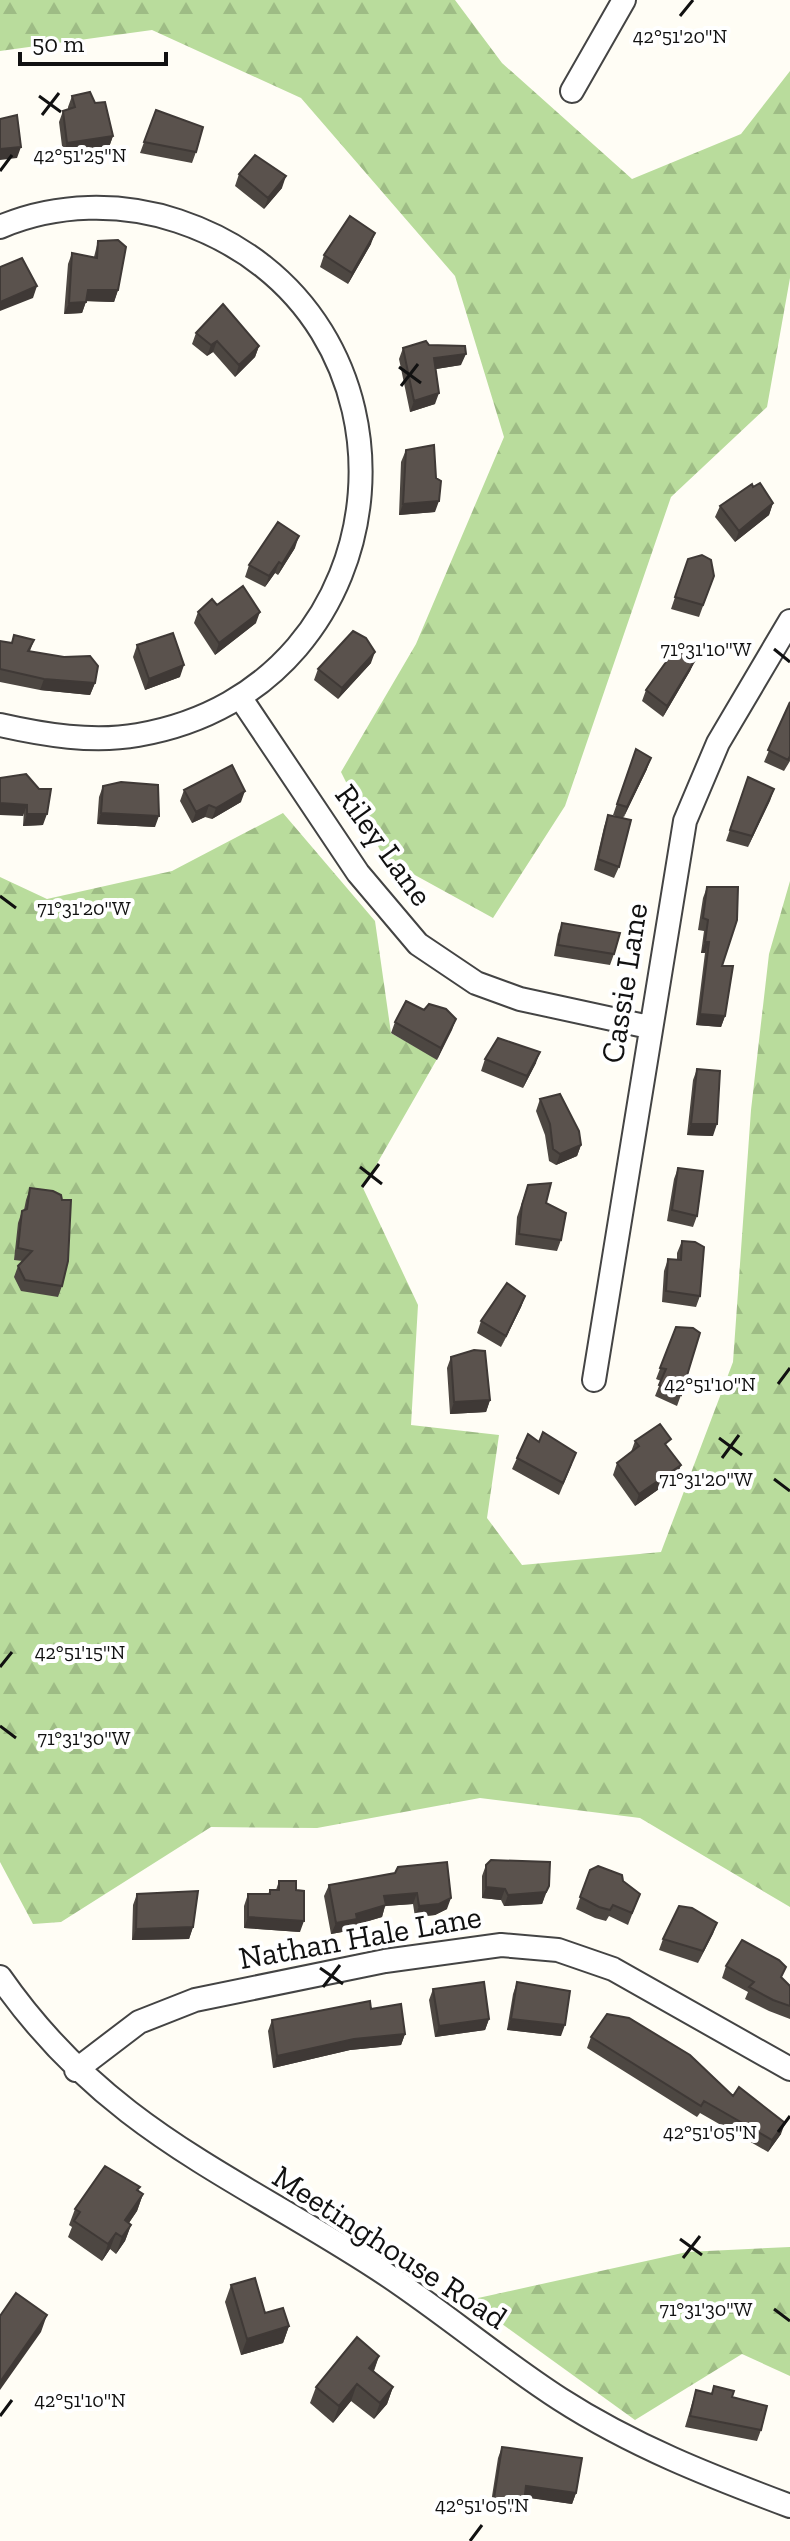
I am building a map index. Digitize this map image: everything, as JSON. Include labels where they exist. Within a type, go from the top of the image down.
[{"type":"street","points":[[572,91],[624,0]]},
{"type":"street","points":[[0,227],[40,214],[104,208],[167,218],[197,228],[235,247],[278,279],[301,303],[336,357],[354,407],[362,449],[360,513],[353,545],[333,595],[310,631],[266,678],[240,697],[184,723],[136,735],[63,735],[0,725]]},
{"type":"street","name":"Cassie Lane","points":[[594,1380],[676,860],[689,808],[718,743],[790,621]]},
{"type":"street","name":"Riley Lane","points":[[240,697],[358,873],[418,944],[466,977],[520,999],[649,1027]]},
{"type":"street","name":"Nathan Hale Lane","points":[[76,2070],[139,2022],[195,2000],[385,1961],[501,1945],[558,1950],[613,1969],[790,2069]]},
{"type":"street","name":"Meetinghouse Road","points":[[0,1977],[26,2014],[76,2070],[189,2157],[379,2270],[526,2377],[584,2414],[675,2462],[790,2506]]},
{"type":"green space","points":[[0,0],[455,0],[502,63],[632,179],[741,134],[790,71],[790,278],[767,407],[671,497],[565,806],[493,918],[384,858],[341,772],[416,644],[504,437],[455,276],[301,98],[152,30],[0,51]]},
{"type":"green space","points":[[283,813],[375,921],[391,1033],[437,1059],[363,1188],[418,1305],[411,1425],[499,1435],[487,1518],[522,1565],[661,1552],[733,1362],[751,1110],[769,954],[790,881],[790,1907],[640,1818],[480,1798],[317,1828],[211,1827],[61,1922],[33,1924],[0,1862],[0,877],[47,899],[172,871]]},
{"type":"green space","points":[[790,2247],[790,2376],[742,2354],[635,2420],[469,2300],[687,2252]]},
{"type":"building","points":[[90,92],[95,103],[105,102],[113,136],[67,143],[63,111],[75,107],[72,96]]},
{"type":"building","points":[[156,110],[203,127],[196,152],[144,142]]},
{"type":"building","points":[[17,115],[21,147],[0,149],[0,119]]},
{"type":"building","points":[[255,155],[286,176],[268,198],[239,174]]},
{"type":"building","points":[[350,216],[375,233],[352,273],[324,255]]},
{"type":"building","points":[[118,240],[126,247],[118,290],[88,290],[86,302],[69,303],[72,253],[97,258],[98,241]]},
{"type":"building","points":[[22,258],[37,286],[0,302],[0,267]]},
{"type":"building","points":[[223,304],[259,346],[239,365],[217,341],[211,345],[196,333]]},
{"type":"building","points":[[426,341],[429,345],[465,346],[466,354],[434,358],[439,393],[414,401],[403,348]]},
{"type":"building","points":[[434,445],[436,478],[441,481],[439,501],[403,504],[406,450]]},
{"type":"building","points":[[760,483],[773,503],[739,531],[720,506],[752,484],[753,487]]},
{"type":"building","points":[[278,522],[299,536],[282,564],[279,562],[269,576],[249,565]]},
{"type":"building","points":[[702,555],[711,560],[714,576],[703,605],[675,597],[688,559]]},
{"type":"building","points":[[243,586],[260,612],[219,643],[198,612],[212,599],[217,605]]},
{"type":"building","points":[[353,631],[366,638],[375,652],[342,688],[318,669]]},
{"type":"building","points":[[173,633],[184,665],[149,679],[137,645]]},
{"type":"building","points":[[14,635],[34,640],[28,651],[64,657],[90,656],[98,666],[95,683],[44,679],[0,669],[0,641],[12,643]]},
{"type":"building","points":[[674,651],[695,660],[667,706],[646,690]]},
{"type":"building","points":[[790,702],[790,756],[788,760],[768,750]]},
{"type":"building","points":[[636,749],[651,758],[627,807],[617,804]]},
{"type":"building","points":[[232,765],[245,791],[216,808],[209,805],[196,812],[184,790]]},
{"type":"building","points":[[26,774],[39,789],[51,789],[47,814],[27,814],[27,805],[0,803],[0,778]]},
{"type":"building","points":[[748,777],[774,789],[752,836],[730,830]]},
{"type":"building","points":[[121,782],[158,785],[159,816],[101,813],[103,786]]},
{"type":"building","points":[[608,815],[631,820],[619,867],[598,859]]},
{"type":"building","points":[[707,887],[738,887],[737,920],[722,966],[733,966],[725,1016],[700,1014],[709,942],[705,942],[708,920],[703,918]]},
{"type":"building","points":[[562,923],[620,933],[614,954],[558,945]]},
{"type":"building","points":[[406,1001],[424,1010],[429,1004],[446,1009],[456,1019],[441,1048],[395,1022]]},
{"type":"building","points":[[498,1038],[540,1052],[527,1076],[485,1059]]},
{"type":"building","points":[[697,1069],[720,1071],[717,1124],[691,1124]]},
{"type":"building","points":[[560,1094],[579,1131],[581,1145],[560,1154],[553,1149],[550,1124],[540,1099]]},
{"type":"building","points":[[678,1168],[703,1171],[697,1216],[672,1210]]},
{"type":"building","points":[[551,1183],[546,1203],[566,1213],[561,1240],[519,1234],[528,1185]]},
{"type":"building","points":[[30,1188],[53,1191],[61,1195],[62,1200],[71,1200],[68,1261],[62,1286],[25,1280],[18,1266],[32,1251],[18,1248],[22,1211],[27,1209]]},
{"type":"building","points":[[682,1241],[695,1242],[704,1247],[700,1296],[666,1291],[668,1259],[681,1260]]},
{"type":"building","points":[[507,1283],[525,1296],[506,1336],[481,1321]]},
{"type":"building","points":[[676,1327],[693,1328],[700,1333],[681,1395],[659,1385],[666,1369],[660,1368]]},
{"type":"building","points":[[474,1350],[485,1351],[490,1400],[454,1402],[451,1357]]},
{"type":"building","points":[[660,1424],[671,1439],[665,1444],[681,1465],[639,1494],[617,1463],[639,1446],[635,1441]]},
{"type":"building","points":[[543,1432],[576,1453],[563,1483],[517,1458],[528,1434],[539,1442]]},
{"type":"building","points":[[491,1860],[550,1862],[546,1892],[508,1895],[505,1889],[486,1887],[486,1865]]},
{"type":"building","points":[[447,1862],[451,1898],[439,1904],[419,1906],[417,1893],[384,1896],[386,1905],[356,1914],[357,1919],[336,1923],[329,1885],[395,1873],[398,1867]]},
{"type":"building","points":[[598,1866],[622,1875],[623,1881],[640,1894],[632,1913],[613,1905],[610,1910],[599,1907],[580,1897],[590,1870]]},
{"type":"building","points":[[279,1881],[296,1881],[296,1890],[304,1891],[304,1921],[248,1917],[248,1894],[270,1894],[270,1890],[279,1890]]},
{"type":"building","points":[[198,1891],[193,1927],[136,1929],[137,1894]]},
{"type":"building","points":[[679,1906],[692,1908],[717,1923],[703,1951],[663,1939]]},
{"type":"building","points":[[742,1940],[786,1967],[781,1977],[790,1986],[790,2006],[749,1987],[754,1982],[726,1966]]},
{"type":"building","points":[[484,1982],[489,2019],[439,2026],[433,1989]]},
{"type":"building","points":[[517,1982],[570,1991],[565,2025],[511,2019]]},
{"type":"building","points":[[370,2001],[371,2009],[401,2004],[405,2034],[354,2039],[277,2056],[272,2020]]},
{"type":"building","points":[[607,2014],[629,2018],[690,2055],[733,2096],[739,2087],[785,2123],[772,2140],[704,2101],[701,2106],[591,2037]]},
{"type":"building","points":[[105,2166],[140,2187],[137,2190],[143,2194],[125,2220],[131,2225],[122,2237],[116,2233],[108,2244],[74,2221],[80,2212],[75,2209]]},
{"type":"building","points":[[255,2278],[265,2313],[283,2308],[289,2326],[247,2339],[231,2285]]},
{"type":"building","points":[[16,2293],[47,2315],[0,2382],[0,2316]]},
{"type":"building","points":[[357,2337],[379,2356],[369,2368],[393,2387],[380,2403],[357,2384],[339,2406],[316,2387]]},
{"type":"building","points":[[714,2386],[734,2391],[732,2397],[767,2406],[761,2430],[690,2416],[696,2390],[712,2394]]},
{"type":"building","points":[[502,2447],[582,2458],[576,2493],[526,2486],[524,2502],[494,2498]]}]
